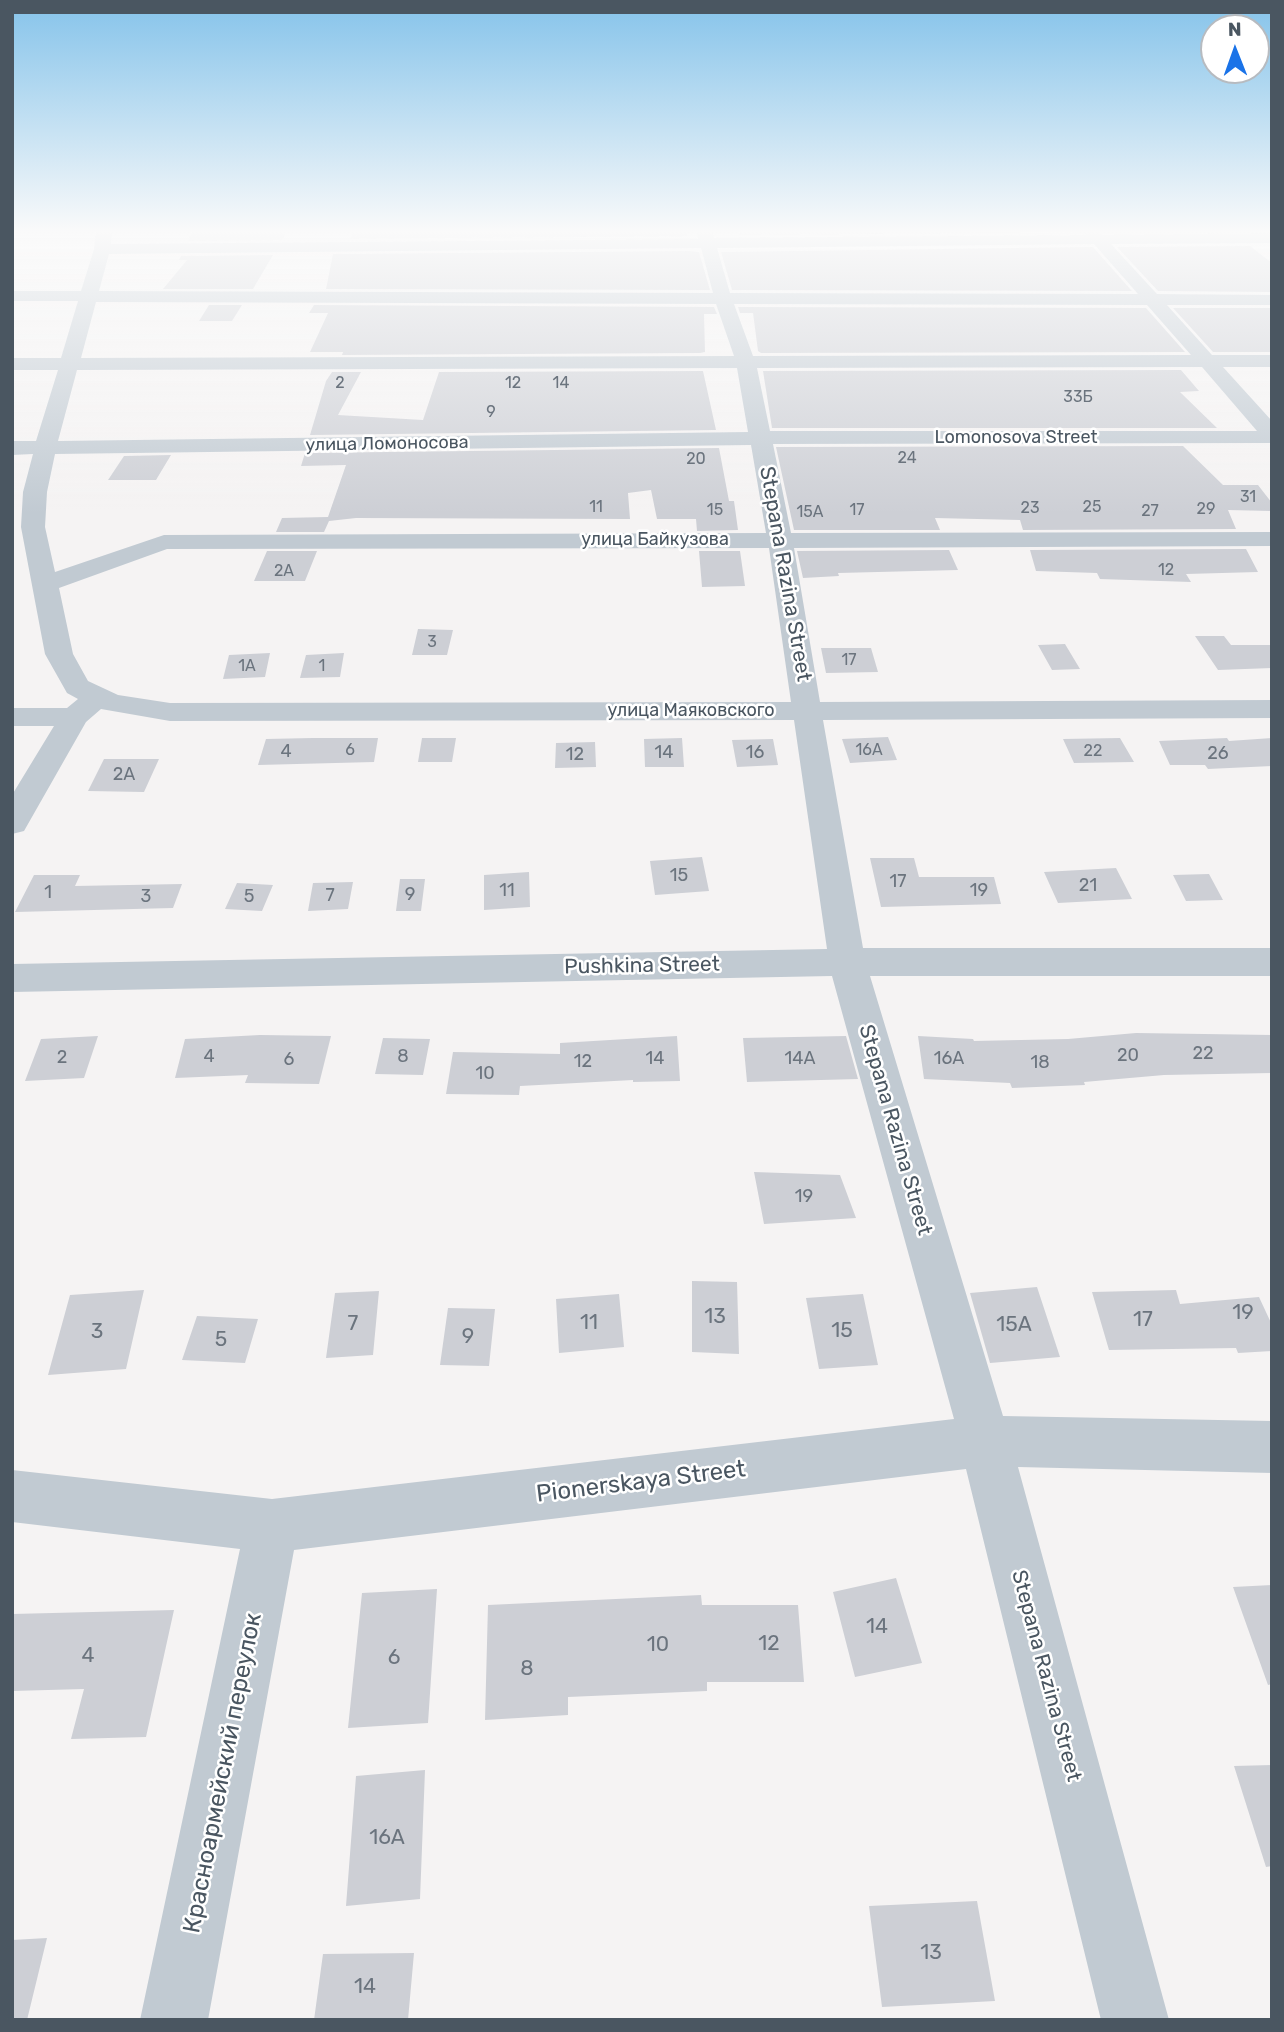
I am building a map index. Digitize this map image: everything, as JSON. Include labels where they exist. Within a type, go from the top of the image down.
[{"type":"street","points":[[79,325],[24,536],[45,584],[60,654],[76,687],[105,700]]},
{"type":"street","name":"Stepana Razina Street","points":[[732,325],[746,363],[780,540],[809,710],[846,962],[985,1441],[1135,2020]]},
{"type":"street","points":[[1175,325],[1272,436]]},
{"type":"street","points":[[12,363],[1272,361]]},
{"type":"street","name":"Lomonosova Street","points":[[761,438],[1272,436]]},
{"type":"street","name":"улица Ломоносова","points":[[12,448],[761,438]]},
{"type":"street","name":"улица Байкузова","points":[[45,584],[164,542],[1272,539]]},
{"type":"street","points":[[12,717],[74,717],[105,700]]},
{"type":"street","name":"улица Маяковского","points":[[105,700],[183,712],[1272,709]]},
{"type":"street","points":[[12,823],[74,717]]},
{"type":"street","name":"Pushkina Street","points":[[12,978],[846,962],[1272,962]]},
{"type":"street","name":"Pionerskaya Street","points":[[12,1496],[272,1526],[985,1441],[1272,1447]]},
{"type":"street","name":"Красноармейский переулок","points":[[174,2020],[272,1526]]},
{"type":"building","points":[[323,325],[704,325],[705,352],[700,353],[342,355],[343,352],[310,352]]},
{"type":"building","points":[[755,325],[1161,325],[1185,352],[761,353],[758,351]]},
{"type":"building","points":[[1188,325],[1272,325],[1272,352],[1213,352]]},
{"type":"building","points":[[1181,370],[1199,391],[1180,392],[1217,428],[772,428],[763,371]]},
{"type":"building","points":[[703,371],[716,430],[310,435],[326,381],[332,372],[361,372],[338,415],[423,420],[439,372]]},
{"type":"building","points":[[1183,446],[1223,485],[1258,485],[1272,503],[1272,511],[1228,510],[1236,529],[1023,530],[1020,520],[935,518],[940,530],[794,530],[776,447]]},
{"type":"building","points":[[719,448],[729,501],[734,501],[738,530],[697,531],[696,519],[657,519],[651,490],[628,493],[630,519],[356,518],[329,521],[324,532],[276,532],[282,518],[328,517],[346,465],[301,466],[305,453]]},
{"type":"building","points":[[171,455],[156,480],[108,480],[124,456]]},
{"type":"building","points":[[1246,549],[1258,572],[1186,574],[1191,582],[1100,579],[1097,573],[1036,571],[1030,550]]},
{"type":"building","points":[[949,550],[958,570],[838,573],[839,576],[803,578],[797,551]]},
{"type":"building","points":[[267,551],[317,551],[305,581],[254,581]]},
{"type":"building","points":[[699,551],[740,551],[745,586],[702,587]]},
{"type":"building","points":[[418,629],[453,630],[447,655],[412,655]]},
{"type":"building","points":[[1195,636],[1224,636],[1231,645],[1272,645],[1272,668],[1218,670]]},
{"type":"building","points":[[1065,644],[1080,669],[1052,670],[1038,645]]},
{"type":"building","points":[[821,648],[871,648],[878,672],[826,673]]},
{"type":"building","points":[[270,653],[265,677],[223,679],[229,655]]},
{"type":"building","points":[[344,653],[340,677],[300,678],[306,655]]},
{"type":"building","points":[[888,737],[897,760],[850,763],[842,739]]},
{"type":"building","points":[[378,738],[374,762],[258,765],[266,739]]},
{"type":"building","points":[[422,738],[456,738],[452,762],[418,762]]},
{"type":"building","points":[[682,738],[684,767],[645,767],[644,739]]},
{"type":"building","points":[[1120,738],[1134,762],[1074,763],[1063,739]]},
{"type":"building","points":[[1227,738],[1229,741],[1272,738],[1272,766],[1208,769],[1205,765],[1170,765],[1159,741]]},
{"type":"building","points":[[773,739],[778,765],[737,767],[732,740]]},
{"type":"building","points":[[595,742],[596,767],[555,768],[556,743]]},
{"type":"building","points":[[104,759],[159,759],[144,792],[88,791]]},
{"type":"building","points":[[702,857],[709,891],[655,895],[650,861]]},
{"type":"building","points":[[870,858],[914,858],[919,877],[994,877],[1001,904],[881,907]]},
{"type":"building","points":[[1116,868],[1132,899],[1058,903],[1044,872]]},
{"type":"building","points":[[529,872],[530,907],[484,910],[484,875]]},
{"type":"building","points":[[1209,874],[1223,900],[1186,901],[1173,875]]},
{"type":"building","points":[[34,875],[80,875],[75,886],[182,884],[173,908],[15,912]]},
{"type":"building","points":[[400,879],[425,879],[421,911],[396,911]]},
{"type":"building","points":[[353,882],[348,909],[308,911],[313,883]]},
{"type":"building","points":[[237,883],[273,885],[262,911],[225,909]]},
{"type":"building","points":[[1136,1033],[1272,1035],[1272,1073],[1164,1075],[1084,1082],[1085,1085],[1012,1088],[1010,1083],[924,1079],[918,1036],[974,1041],[1068,1039]]},
{"type":"building","points":[[260,1035],[331,1036],[319,1084],[245,1083],[248,1075],[175,1078],[185,1039]]},
{"type":"building","points":[[98,1036],[84,1078],[25,1081],[41,1039]]},
{"type":"building","points":[[677,1036],[680,1081],[633,1080],[520,1086],[519,1095],[446,1094],[453,1052],[560,1054],[560,1043]]},
{"type":"building","points":[[846,1036],[858,1079],[747,1082],[743,1038]]},
{"type":"building","points":[[383,1038],[430,1039],[423,1075],[375,1074]]},
{"type":"building","points":[[754,1172],[840,1175],[856,1218],[764,1224]]},
{"type":"building","points":[[692,1281],[737,1282],[739,1354],[692,1352]]},
{"type":"building","points":[[1037,1287],[1060,1357],[990,1363],[970,1293]]},
{"type":"building","points":[[144,1290],[126,1369],[48,1375],[70,1295]]},
{"type":"building","points":[[1176,1290],[1180,1304],[1259,1297],[1272,1325],[1272,1351],[1238,1353],[1236,1348],[1109,1350],[1092,1292]]},
{"type":"building","points":[[379,1291],[373,1355],[326,1358],[335,1293]]},
{"type":"building","points":[[619,1294],[624,1347],[559,1353],[556,1299]]},
{"type":"building","points":[[863,1294],[878,1365],[819,1369],[806,1298]]},
{"type":"building","points":[[448,1308],[495,1309],[489,1366],[440,1365]]},
{"type":"building","points":[[197,1316],[258,1319],[245,1363],[182,1360]]},
{"type":"building","points":[[896,1578],[922,1663],[855,1677],[833,1592]]},
{"type":"building","points":[[1272,1585],[1272,1684],[1268,1685],[1233,1587]]},
{"type":"building","points":[[437,1589],[428,1723],[348,1728],[362,1593]]},
{"type":"building","points":[[701,1595],[702,1605],[798,1605],[804,1682],[707,1682],[707,1691],[568,1697],[568,1715],[485,1720],[488,1605]]},
{"type":"building","points":[[174,1610],[146,1737],[71,1739],[84,1689],[12,1691],[12,1614]]},
{"type":"building","points":[[1272,1765],[1272,1866],[1266,1867],[1234,1766]]},
{"type":"building","points":[[425,1770],[420,1899],[346,1906],[356,1776]]},
{"type":"building","points":[[977,1901],[995,2001],[882,2007],[869,1906]]},
{"type":"building","points":[[47,1938],[27,2020],[12,2020],[12,1940]]},
{"type":"building","points":[[414,1953],[408,2020],[314,2020],[323,1954]]}]
